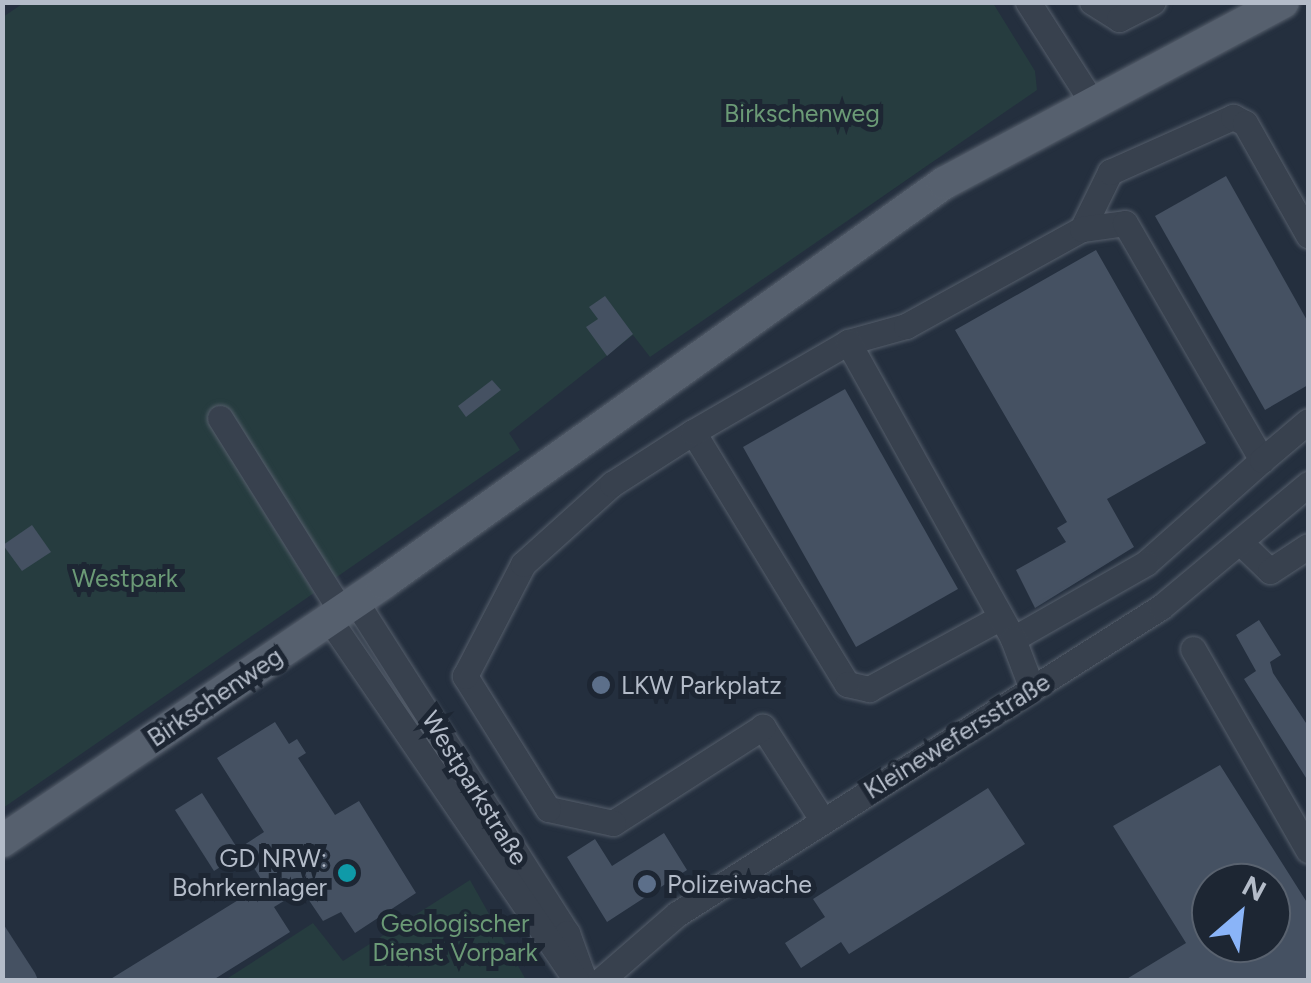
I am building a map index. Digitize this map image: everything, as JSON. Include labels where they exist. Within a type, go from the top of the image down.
[{"type":"main road","name":"Birkschenweg","points":[[2,841],[342,611],[883,224],[1090,99],[1282,2]]},
{"type":"street","points":[[1028,2],[1090,99]]},
{"type":"street","points":[[1092,2],[1119,19],[1153,2]]},
{"type":"street","points":[[1082,229],[1110,172],[1234,117],[1245,124],[1308,235]]},
{"type":"street","points":[[823,822],[763,726],[613,823],[548,809],[465,676],[523,564],[612,484],[693,432],[848,342],[906,326],[1082,229],[1112,220],[1134,234],[1262,460]]},
{"type":"street","points":[[848,342],[1007,628],[1032,689]]},
{"type":"street","points":[[220,418],[342,611]]},
{"type":"street","points":[[693,432],[847,684],[869,689],[1146,563],[1308,421]]},
{"type":"street","name":"Kleinewefersstraße","points":[[601,980],[677,914],[1160,607],[1308,484]]},
{"type":"street","points":[[1241,543],[1270,571],[1308,546]]},
{"type":"street","name":"Westparkstraße","points":[[342,611],[576,980]]},
{"type":"street","name":"Westparkstraße","points":[[342,611],[567,933],[584,980]]},
{"type":"street","points":[[1193,649],[1308,850]]},
{"type":"green space","name":"Westpark","points":[[25,2],[993,3],[1035,71],[1037,90],[650,357],[633,335],[509,433],[520,450],[331,581],[209,423],[314,593],[3,808],[3,17]]},
{"type":"green space","name":"Geologischer Dienst Vorpark","points":[[470,880],[526,980],[225,980],[313,923],[343,961]]},
{"type":"building","points":[[1226,176],[1308,322],[1308,385],[1265,410],[1155,216]]},
{"type":"building","points":[[1096,250],[1206,443],[1107,499],[1134,547],[1035,608],[1016,570],[1066,542],[1057,528],[1067,522],[955,330]]},
{"type":"building","points":[[605,296],[633,334],[607,356],[586,327],[598,319],[589,307]]},
{"type":"building","points":[[492,380],[501,390],[466,417],[458,406]]},
{"type":"building","points":[[845,389],[958,589],[856,647],[743,447]]},
{"type":"building","points":[[32,525],[51,552],[22,571],[3,545]]},
{"type":"building","points":[[1259,620],[1281,655],[1270,662],[1273,673],[1308,726],[1308,781],[1244,679],[1256,671],[1236,635]]},
{"type":"building","points":[[275,722],[289,744],[297,739],[306,753],[298,758],[335,815],[359,801],[416,893],[355,933],[341,912],[323,921],[302,890],[274,907],[290,932],[213,980],[109,980],[264,884],[241,847],[264,832],[217,758]]},
{"type":"building","points":[[1220,765],[1282,863],[1191,863],[1191,963],[1291,963],[1291,877],[1308,904],[1308,980],[1125,980],[1186,943],[1113,826]]},
{"type":"building","points":[[988,788],[1025,844],[849,954],[841,942],[801,968],[785,943],[825,917],[813,899]]},
{"type":"building","points":[[202,793],[241,854],[214,871],[175,810]]},
{"type":"building","points":[[664,833],[687,870],[607,922],[567,857],[595,839],[612,866]]},
{"type":"building","points":[[2,922],[35,973],[38,980],[2,980]]},
{"type":"place","name":"LKW Parkplatz","points":[[601,685]]},
{"type":"place","name":"GD NRW: Bohrkernlager","points":[[347,873]]},
{"type":"place","name":"Polizeiwache","points":[[647,884]]}]
